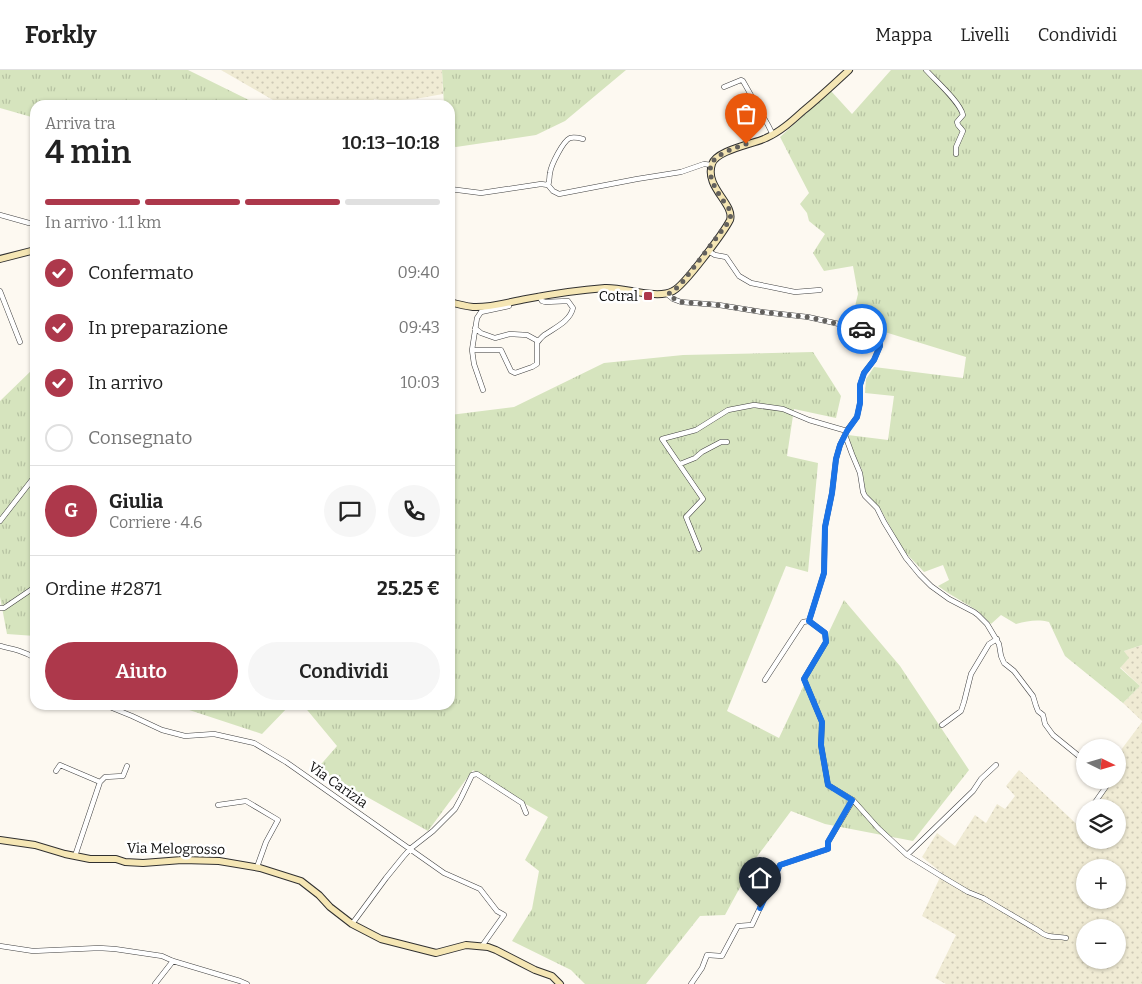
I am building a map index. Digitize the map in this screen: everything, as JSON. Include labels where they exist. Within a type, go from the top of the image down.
[{"type":"street","points":[[455,303],[473,307],[489,306],[565,291],[608,288],[654,294],[668,294],[672,292],[708,251],[728,224],[731,216],[730,210],[715,188],[712,177],[711,165],[716,158],[736,148],[773,135],[791,122],[849,70]]},
{"type":"street","points":[[926,70],[963,113],[963,116],[957,122],[963,131],[956,147],[956,154]]},
{"type":"street","points":[[724,87],[741,80],[743,81],[773,135]]},
{"type":"street","points":[[548,185],[550,183],[550,171],[558,153],[568,139],[582,139]]},
{"type":"street","points":[[455,190],[481,193],[541,184],[548,185],[559,194],[681,172],[704,164],[711,165]]},
{"type":"street","points":[[0,215],[29,224]]},
{"type":"street","points":[[0,259],[30,251]]},
{"type":"street","points":[[708,251],[726,257],[739,276],[751,283],[795,292],[820,290]]},
{"type":"street","points":[[0,291],[20,342]]},
{"type":"street","points":[[668,294],[681,302],[808,317],[879,333],[880,346],[874,360],[864,373],[860,385],[860,403],[857,417],[846,433],[836,459],[825,527],[824,573],[809,621]]},
{"type":"street","points":[[472,350],[501,350],[511,372],[515,373],[536,364],[538,341],[570,315],[573,308],[568,300],[545,302],[539,296]]},
{"type":"street","points":[[483,390],[474,364],[472,350],[477,318],[481,312],[509,306],[509,302]]},
{"type":"street","points":[[475,328],[481,333],[495,338],[510,334],[527,335],[538,341]]},
{"type":"street","points":[[699,550],[686,517],[703,499],[662,439],[696,430],[728,410],[754,405],[783,409],[846,433]]},
{"type":"street","points":[[846,433],[860,473],[863,492],[878,508],[884,522],[906,558],[920,576],[931,586],[949,599],[978,615],[987,624],[997,639],[1004,663],[1014,671],[1033,696],[1036,706],[1043,715],[1045,724],[1053,735],[1076,754]]},
{"type":"street","points":[[680,464],[695,458],[721,442],[727,442]]},
{"type":"street","points":[[0,520],[30,482]]},
{"type":"street","points":[[0,608],[4,608],[30,590]]},
{"type":"street","points":[[765,680],[803,622],[809,621],[825,633],[826,642],[804,679],[822,722],[821,745],[828,785],[852,800],[907,855],[1043,935],[1052,938],[1066,938]]},
{"type":"street","points":[[942,725],[961,711],[971,674],[989,644],[997,639]]},
{"type":"street","points":[[0,646],[30,656]]},
{"type":"street","name":"Via Carizia","points":[[117,710],[162,730],[184,736],[214,734],[254,743],[286,762],[444,872],[480,889],[497,910],[504,915],[482,946]]},
{"type":"street","points":[[907,855],[973,792],[982,779],[996,765]]},
{"type":"street","points":[[56,771],[60,766],[100,782]]},
{"type":"street","points":[[75,856],[100,782],[105,777],[123,776],[127,766]]},
{"type":"street","points":[[352,924],[410,849],[433,831],[455,808],[462,798],[472,775],[477,774],[522,803],[526,813]]},
{"type":"street","points":[[691,984],[702,968],[706,954],[722,956],[738,926],[752,925],[780,865],[828,849],[828,842],[852,800]]},
{"type":"street","points":[[218,805],[246,801],[278,820],[266,842],[257,867]]},
{"type":"street","name":"Via Melogrosso","points":[[0,840],[90,859],[116,859],[125,862],[143,863],[182,860],[219,861],[257,867],[300,881],[310,887],[330,907],[352,924],[381,939],[436,953],[466,945],[482,946],[496,950],[535,970],[552,976],[560,984]]},
{"type":"street","points":[[0,946],[33,951],[78,948],[116,949],[162,956],[174,962],[247,984]]},
{"type":"street","points":[[155,984],[174,962]]},
{"type":"shaded area","points":[[221,70],[442,70],[443,94],[415,99],[273,100]]},
{"type":"shaded area","points":[[1142,645],[1142,721],[1123,703],[1140,686],[1120,667],[1128,659],[1124,651]]},
{"type":"shaded area","points":[[1142,722],[1142,984],[946,984],[935,978],[956,935],[922,916],[942,873],[922,857],[937,833],[955,846],[975,815],[986,823],[997,804],[1005,809],[1015,796],[1006,786],[1019,770],[1076,824],[1076,849],[1126,849],[1126,799],[1096,799],[1103,789],[1126,789],[1126,743]]},
{"type":"green space","points":[[0,70],[188,70],[249,100],[30,100],[30,117],[0,108]]},
{"type":"green space","points":[[442,70],[626,70],[565,121],[536,135],[455,147],[455,100],[444,100]]},
{"type":"green space","points":[[891,70],[1142,70],[1142,645],[1124,651],[1129,658],[1120,668],[1140,686],[1123,703],[1065,656],[1049,622],[1032,621],[1016,624],[1001,615],[991,624],[978,611],[938,586],[949,580],[943,565],[924,572],[903,550],[881,510],[866,493],[862,470],[848,435],[888,440],[894,396],[865,393],[866,379],[874,367],[963,378],[966,357],[851,323],[858,294],[853,266],[824,271],[813,253],[825,234],[809,221],[807,213],[800,204],[809,193],[780,137],[831,91],[852,114]]},
{"type":"green space","points":[[813,352],[841,396],[836,418],[794,409],[787,456],[818,463],[808,572],[786,566],[727,711],[779,738],[844,600],[900,666],[969,770],[913,841],[825,824],[791,811],[756,858],[725,915],[700,916],[646,984],[585,984],[571,970],[512,941],[532,909],[539,871],[525,860],[548,817],[473,770],[428,831],[317,769],[337,746],[307,710],[455,710],[455,414],[514,407],[604,363],[683,355]]},
{"type":"green space","points":[[30,372],[30,636],[7,634],[0,597],[0,401]]},
{"type":"green space","points":[[189,710],[285,710],[262,734]]},
{"type":"way so far","points":[[746,144],[716,158],[712,163],[713,183],[730,210],[730,220],[677,289],[668,294],[681,302],[808,317],[862,329]]},
{"type":"place","name":"Cotral","points":[[648,296]]},
{"type":"route","points":[[760,908],[780,865],[828,849],[828,842],[852,800],[828,785],[821,745],[822,722],[804,679],[826,642],[825,633],[809,621],[824,573],[825,527],[836,459],[847,431],[857,417],[860,403],[860,385],[864,373],[874,360],[880,346],[879,333],[862,329]]}]
